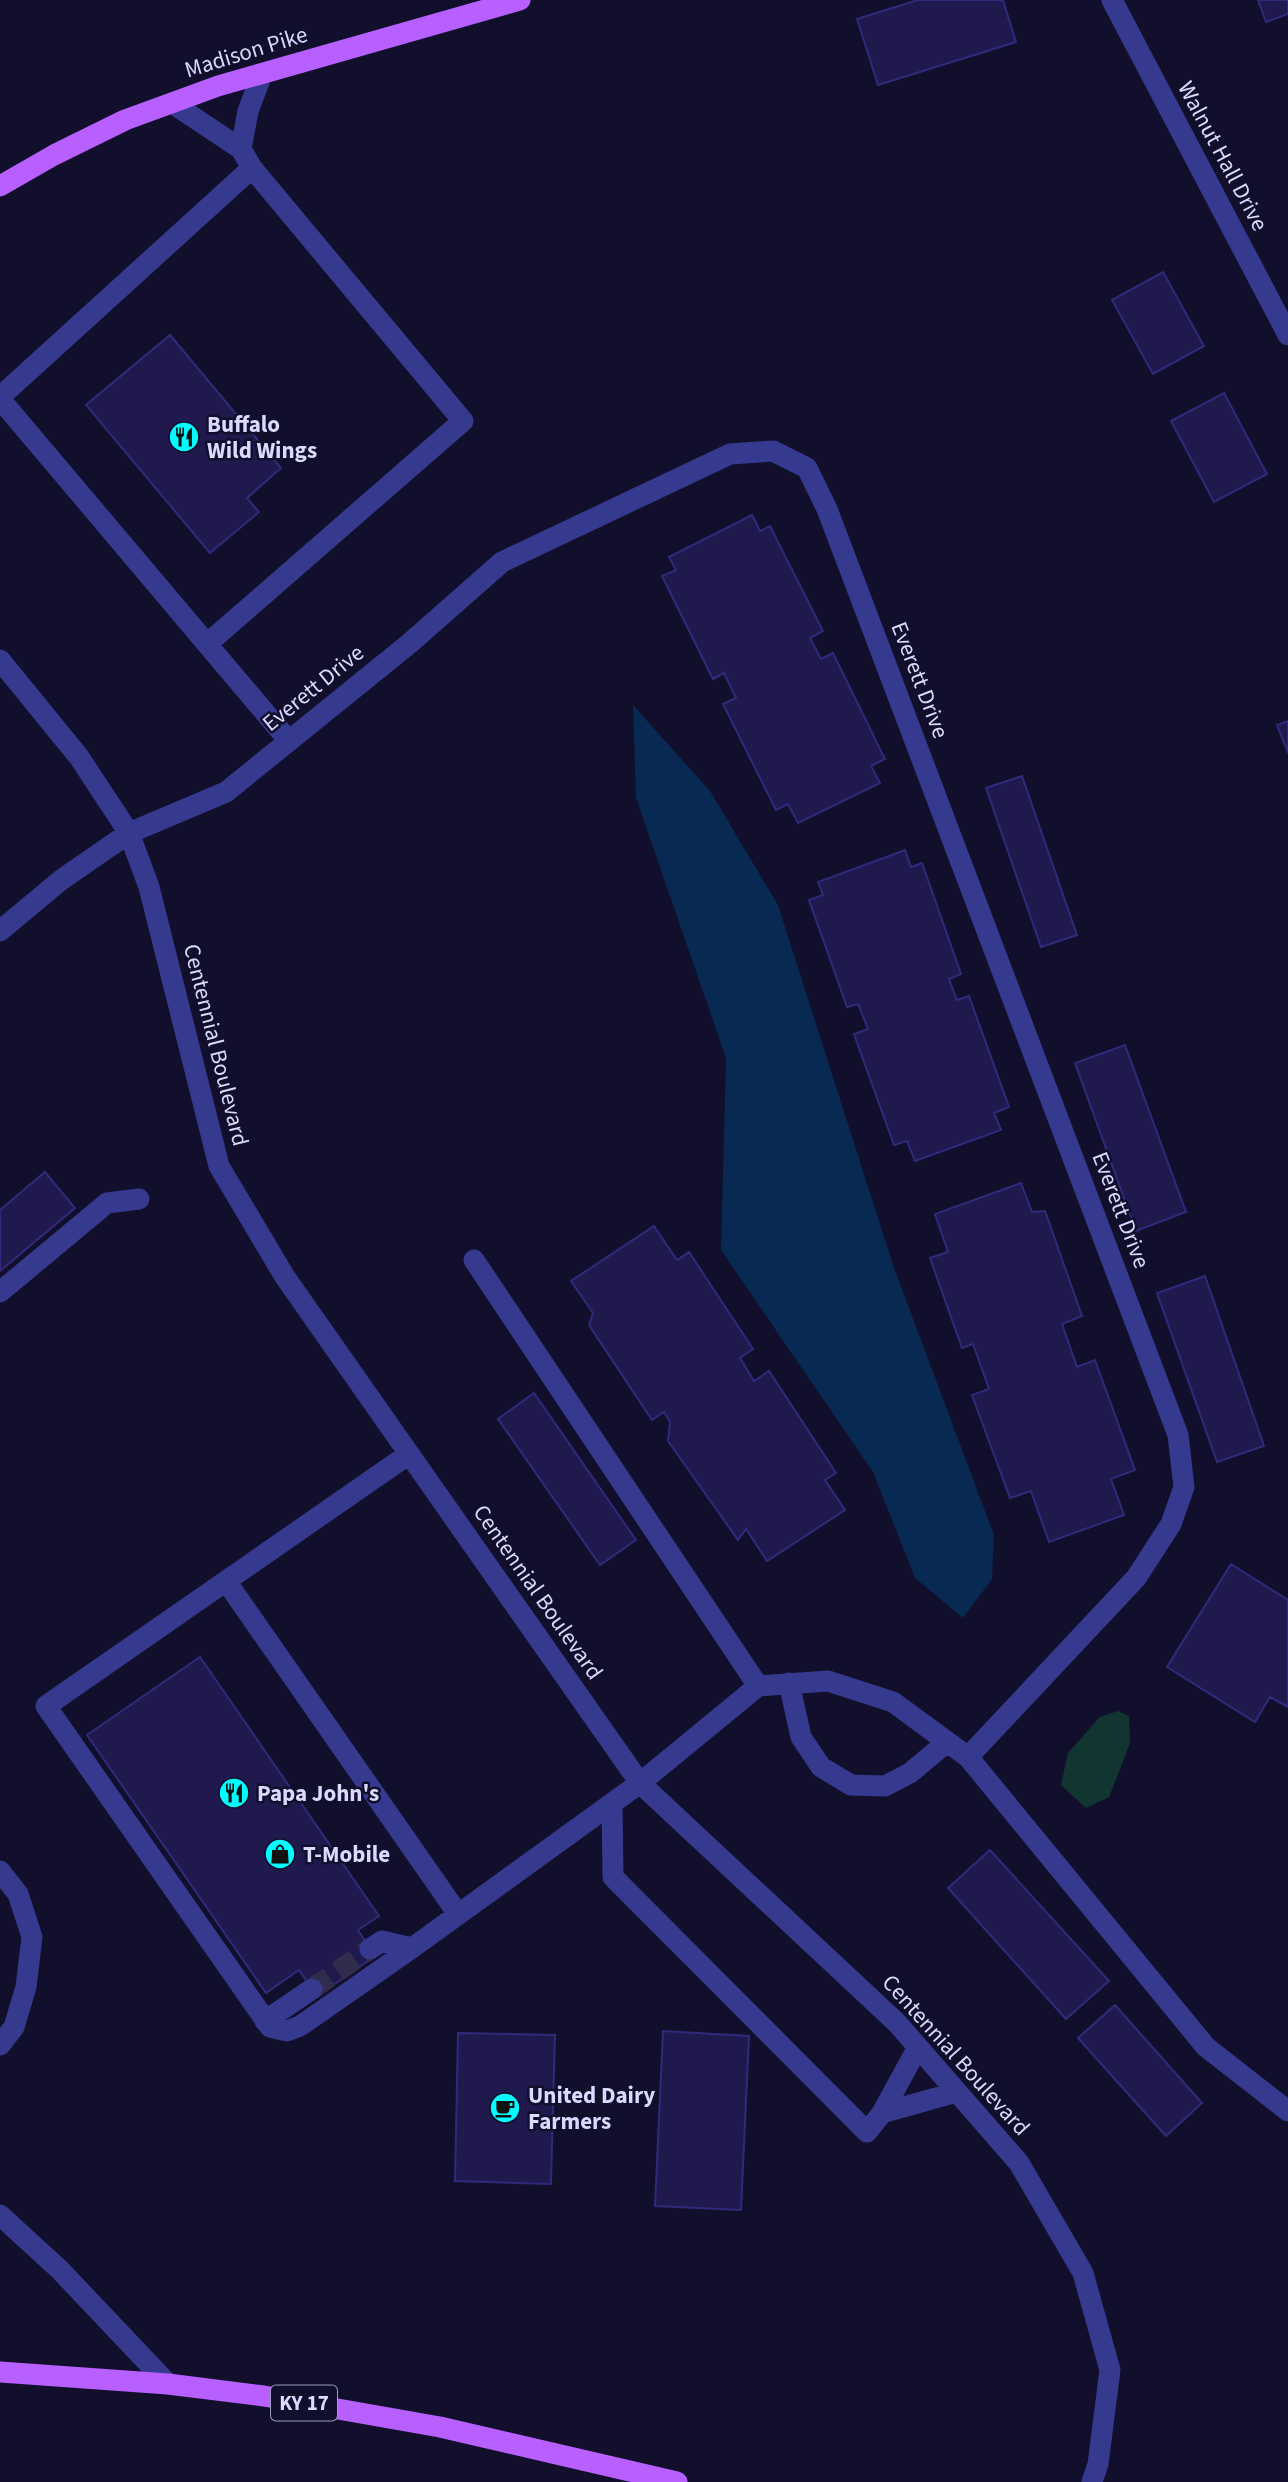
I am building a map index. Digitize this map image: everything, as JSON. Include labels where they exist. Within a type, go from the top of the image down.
[{"type":"main road","name":"Madison Pike","points":[[0,186],[54,155],[125,120],[172,103],[262,74],[520,0]]},
{"type":"main road","name":"KY 17","points":[[0,2372],[168,2384],[264,2396],[440,2427],[677,2482]]},
{"type":"street","name":"Walnut Hall Drive","points":[[1112,0],[1288,335]]},
{"type":"street","points":[[241,149],[248,110],[262,74]]},
{"type":"street","points":[[172,103],[241,149],[252,168],[463,421],[207,644]]},
{"type":"street","points":[[252,168],[0,398],[289,741]]},
{"type":"street","name":"Everett Drive","points":[[0,931],[61,880],[129,833],[226,792],[410,643],[502,562],[730,454],[774,452],[807,468],[827,509],[1178,1435],[1184,1487],[1171,1524],[1136,1578],[968,1757]]},
{"type":"street","name":"Centennial Boulevard","points":[[0,660],[79,757],[129,833],[149,887],[219,1166],[285,1277],[640,1783],[897,2022],[1019,2163],[1083,2273],[1110,2370],[1098,2464],[1093,2482]]},
{"type":"street","points":[[0,1292],[107,1203],[139,1199]]},
{"type":"street","points":[[474,1259],[758,1686]]},
{"type":"street","points":[[409,1454],[46,1706],[270,2027],[287,2031],[300,2026],[412,1948],[640,1783],[758,1686],[828,1681],[893,1702],[968,1757],[1206,2047],[1288,2111]]},
{"type":"street","points":[[226,1581],[458,1914]]},
{"type":"street","points":[[789,1684],[801,1737],[821,1767],[851,1785],[885,1786],[910,1773],[947,1742]]},
{"type":"street","points":[[612,1803],[613,1877],[867,2132],[883,2113],[918,2047]]},
{"type":"street","points":[[0,1871],[18,1894],[32,1937],[22,2001],[14,2027],[0,2045]]},
{"type":"street","points":[[370,1950],[382,1941],[412,1948]]},
{"type":"street","points":[[265,2021],[312,1989]]},
{"type":"street","points":[[883,2113],[957,2092]]},
{"type":"street","points":[[0,2215],[60,2270],[168,2384]]},
{"type":"green space","points":[[1118,1711],[1129,1716],[1130,1743],[1109,1797],[1086,1808],[1061,1785],[1068,1753],[1100,1717]]},
{"type":"water","points":[[633,705],[710,791],[778,905],[894,1268],[994,1535],[992,1579],[963,1618],[915,1578],[873,1472],[721,1250],[726,1058],[636,798]]},
{"type":"building","points":[[918,0],[1003,0],[1016,42],[878,85],[857,19]]},
{"type":"building","points":[[1258,0],[1288,0],[1288,14],[1266,22]]},
{"type":"building","points":[[1163,272],[1204,346],[1153,374],[1112,300]]},
{"type":"building","name":"Buffalo Wild Wings","points":[[170,335],[281,468],[247,498],[259,512],[210,553],[86,405]]},
{"type":"building","points":[[1224,393],[1267,474],[1214,502],[1171,421]]},
{"type":"building","points":[[752,515],[760,531],[770,526],[823,631],[810,638],[821,659],[833,653],[885,759],[871,766],[880,783],[798,823],[788,804],[776,810],[723,704],[736,698],[724,673],[713,679],[662,576],[676,570],[669,557]]},
{"type":"building","points":[[1288,721],[1288,753],[1277,725]]},
{"type":"building","points":[[1022,776],[1077,935],[1041,947],[986,788]]},
{"type":"building","points":[[905,850],[911,867],[922,863],[961,974],[949,979],[957,1000],[969,996],[1009,1107],[994,1113],[1001,1130],[915,1161],[907,1141],[894,1145],[854,1034],[868,1029],[858,1004],[847,1007],[809,900],[823,895],[818,882]]},
{"type":"building","points":[[1125,1045],[1186,1212],[1136,1231],[1075,1063]]},
{"type":"building","points":[[45,1172],[75,1208],[0,1271],[0,1210]]},
{"type":"building","points":[[1021,1183],[1032,1212],[1045,1211],[1082,1316],[1062,1324],[1077,1367],[1095,1360],[1135,1470],[1111,1479],[1124,1515],[1049,1542],[1031,1491],[1010,1498],[972,1395],[989,1389],[973,1344],[962,1348],[930,1258],[948,1252],[935,1214]]},
{"type":"building","points":[[654,1226],[677,1260],[689,1252],[753,1349],[740,1358],[754,1381],[769,1371],[836,1473],[825,1480],[845,1510],[767,1561],[746,1529],[738,1540],[668,1441],[670,1422],[664,1412],[652,1420],[589,1325],[593,1313],[571,1281]]},
{"type":"building","points":[[1205,1276],[1264,1446],[1217,1462],[1157,1293]]},
{"type":"building","points":[[534,1393],[636,1540],[600,1565],[498,1419]]},
{"type":"building","points":[[1231,1564],[1288,1600],[1288,1707],[1270,1697],[1255,1722],[1167,1667]]},
{"type":"building","points":[[200,1657],[379,1916],[358,1930],[375,1956],[317,1996],[299,1970],[266,1993],[87,1735]]},
{"type":"building","points":[[990,1850],[1109,1981],[1066,2019],[948,1888]]},
{"type":"building","points":[[1115,2005],[1202,2103],[1166,2136],[1078,2038]]},
{"type":"building","points":[[663,2031],[749,2036],[741,2210],[655,2206]]},
{"type":"building","name":"United Dairy Farmers","points":[[458,2033],[555,2035],[551,2184],[455,2181]]},
{"type":"tunnel","points":[[312,1989],[370,1949]]},
{"type":"place","name":"Buffalo Wild Wings","points":[[184,437]]},
{"type":"place","name":"Papa John's","points":[[234,1793]]},
{"type":"place","name":"T-Mobile","points":[[280,1854]]},
{"type":"place","name":"United Dairy Farmers","points":[[505,2108]]}]
